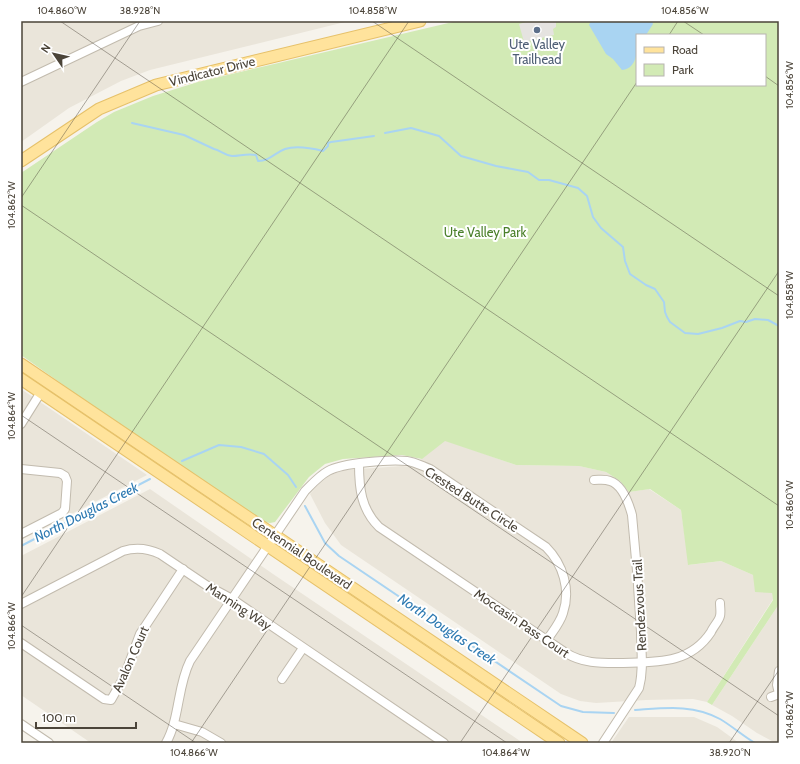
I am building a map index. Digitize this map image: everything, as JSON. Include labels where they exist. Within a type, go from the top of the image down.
[{"type":"main road","name":"Vindicator Drive","points":[[21,161],[99,109],[156,85],[420,21]]},
{"type":"main road","name":"Centennial Boulevard","points":[[21,364],[582,743]]},
{"type":"main road","name":"Centennial Boulevard","points":[[21,379],[559,743]]},
{"type":"street","points":[[21,82],[139,26],[158,21]]},
{"type":"street","points":[[21,424],[41,392]]},
{"type":"street","name":"Crested Butte Circle","points":[[166,743],[174,724],[188,666],[306,491],[320,477],[337,467],[399,460],[415,463],[436,474],[546,547],[552,553],[561,569],[564,578],[566,596],[563,614],[547,640]]},
{"type":"street","name":"Moccasin Pass Court","points":[[359,464],[360,494],[367,512],[376,523],[388,533],[572,656],[594,663],[664,662],[684,656],[693,651],[708,635],[720,616],[720,603]]},
{"type":"street","points":[[21,469],[60,473],[65,476],[68,481],[65,509],[21,534]]},
{"type":"street","name":"Rendezvous Trail","points":[[594,480],[613,482],[625,496],[630,505],[639,581],[642,662],[639,688],[603,743]]},
{"type":"street","name":"Manning Way","points":[[21,604],[123,551],[138,548],[152,550],[206,585],[232,599],[444,743]]},
{"type":"street","name":"Avalon Court","points":[[21,644],[102,697],[111,700],[124,677],[140,634],[183,569]]},
{"type":"street","points":[[282,679],[303,648]]},
{"type":"street","points":[[775,695],[779,671]]},
{"type":"street","points":[[21,724],[49,743]]},
{"type":"street","points":[[174,724],[202,732],[221,743]]},
{"type":"shaded area","points":[[21,21],[349,21],[150,70],[121,81],[69,108],[21,142]]},
{"type":"shaded area","name":"Ute Valley Trailhead","points":[[530,21],[556,21],[556,27],[553,29],[554,35],[524,42],[519,24]]},
{"type":"shaded area","points":[[21,389],[49,408],[147,475],[21,540]]},
{"type":"shaded area","points":[[445,440],[516,465],[579,466],[606,472],[620,481],[629,492],[649,489],[681,510],[689,565],[721,561],[753,575],[772,593],[773,599],[707,702],[693,699],[596,703],[580,701],[561,694],[341,545],[325,523],[310,494],[320,483],[330,475],[345,470],[402,466],[411,467]]},
{"type":"shaded area","points":[[150,489],[523,743],[91,743],[21,695],[21,556]]},
{"type":"shaded area","points":[[779,604],[779,743],[757,733],[732,716],[712,705]]},
{"type":"shaded area","points":[[629,717],[694,717],[717,727],[739,743],[611,743]]},
{"type":"green space","name":"Ute Valley Park","points":[[457,21],[779,21],[779,604],[712,705],[707,702],[773,600],[772,593],[755,592],[753,575],[721,561],[688,565],[681,510],[650,489],[629,492],[620,481],[606,472],[579,466],[516,465],[445,441],[422,459],[402,455],[343,459],[325,464],[309,477],[275,522],[265,522],[21,355],[21,173],[114,112],[153,96],[198,82]]},
{"type":"water","points":[[591,21],[652,21],[653,24],[647,34],[636,34],[636,57],[632,66],[622,70],[613,59],[606,54],[589,25]]},
{"type":"waterway","points":[[132,123],[184,135],[224,154],[232,156],[250,154],[256,155],[258,161],[266,160],[285,149],[294,147],[304,147],[323,151],[328,146],[328,143],[331,142],[374,136]]},
{"type":"waterway","points":[[385,133],[411,128],[439,136],[461,156],[496,166],[528,172],[539,180],[549,180],[578,188],[587,196],[593,217],[601,228],[623,247],[625,261],[630,274],[646,285],[655,289],[664,302],[665,312],[670,322],[685,333],[698,334],[722,328],[740,321],[746,322],[755,319],[768,320],[779,326]]},
{"type":"waterway","name":"North Douglas Creek","points":[[182,461],[219,445],[241,447],[264,454],[288,475],[296,487]]},
{"type":"waterway","name":"North Douglas Creek","points":[[21,546],[150,479]]},
{"type":"waterway","name":"North Douglas Creek","points":[[305,506],[325,543],[339,556],[561,706],[583,712],[614,713]]},
{"type":"waterway","name":"North Douglas Creek","points":[[635,710],[679,708],[700,711],[720,719],[755,743]]},
{"type":"place","name":"Ute Valley Trailhead","points":[[537,30]]}]
